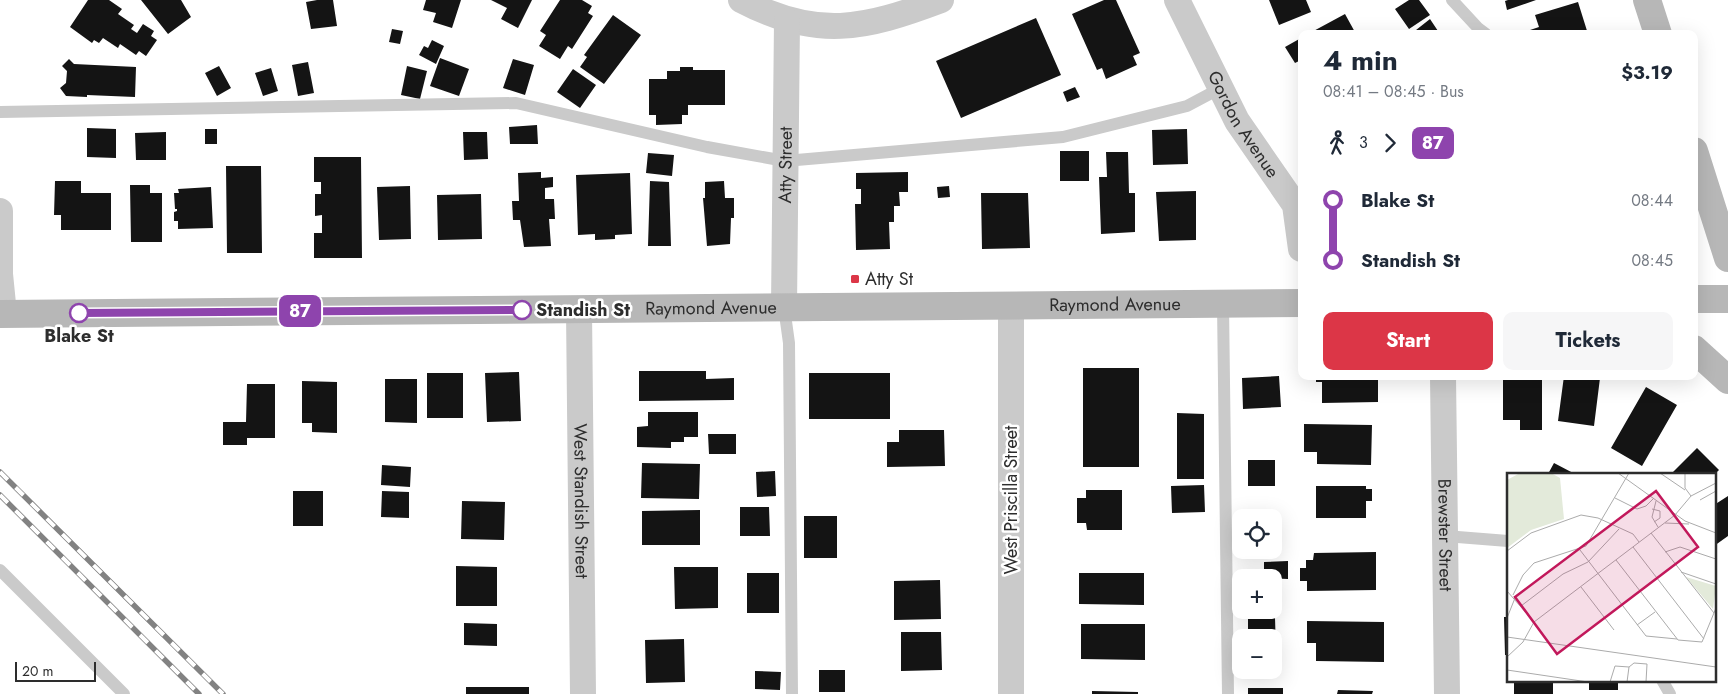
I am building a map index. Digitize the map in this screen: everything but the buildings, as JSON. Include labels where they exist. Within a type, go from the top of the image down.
[{"type":"street","points":[[740,0],[787,21],[828,26],[861,25],[897,16],[941,0]]},
{"type":"street","name":"Gordon Avenue","points":[[1177,0],[1237,121],[1292,200],[1298,216]]},
{"type":"street","points":[[1648,0],[1657,30]]},
{"type":"street","name":"Atty Street","points":[[784,308],[787,21]]},
{"type":"street","points":[[1698,164],[1728,258]]},
{"type":"street","points":[[0,211],[2,314]]},
{"type":"street","points":[[1698,299],[1728,299]]},
{"type":"street","name":"Raymond Avenue","points":[[2,314],[1298,303]]},
{"type":"street","name":"West Priscilla Street","points":[[1011,305],[1012,694]]},
{"type":"street","name":"West Standish Street","points":[[579,310],[583,694]]},
{"type":"street","points":[[1698,353],[1728,380]]},
{"type":"street","name":"Brewster Street","points":[[1443,380],[1446,694]]},
{"type":"lane","points":[[1452,0],[1481,30]]},
{"type":"lane","points":[[0,112],[516,103],[707,148],[785,161],[1063,137],[1188,106],[1219,88]]},
{"type":"lane","points":[[1223,304],[1228,694]]},
{"type":"lane","points":[[784,308],[789,343],[792,694]]},
{"type":"lane","points":[[1445,536],[1507,541]]},
{"type":"lane","points":[[0,570],[124,694]]},
{"type":"lane","points":[[1663,682],[1670,694]]},
{"type":"railway","points":[[0,472],[223,694]]},
{"type":"railway","points":[[0,495],[199,694]]},
{"type":"bus line","name":"87","points":[[79,313],[522,310]]},
{"type":"place","name":"Atty St","points":[[855,279]]},
{"type":"place","name":"Standish St","points":[[522,310]]},
{"type":"place","name":"Blake St","points":[[79,313]]}]
